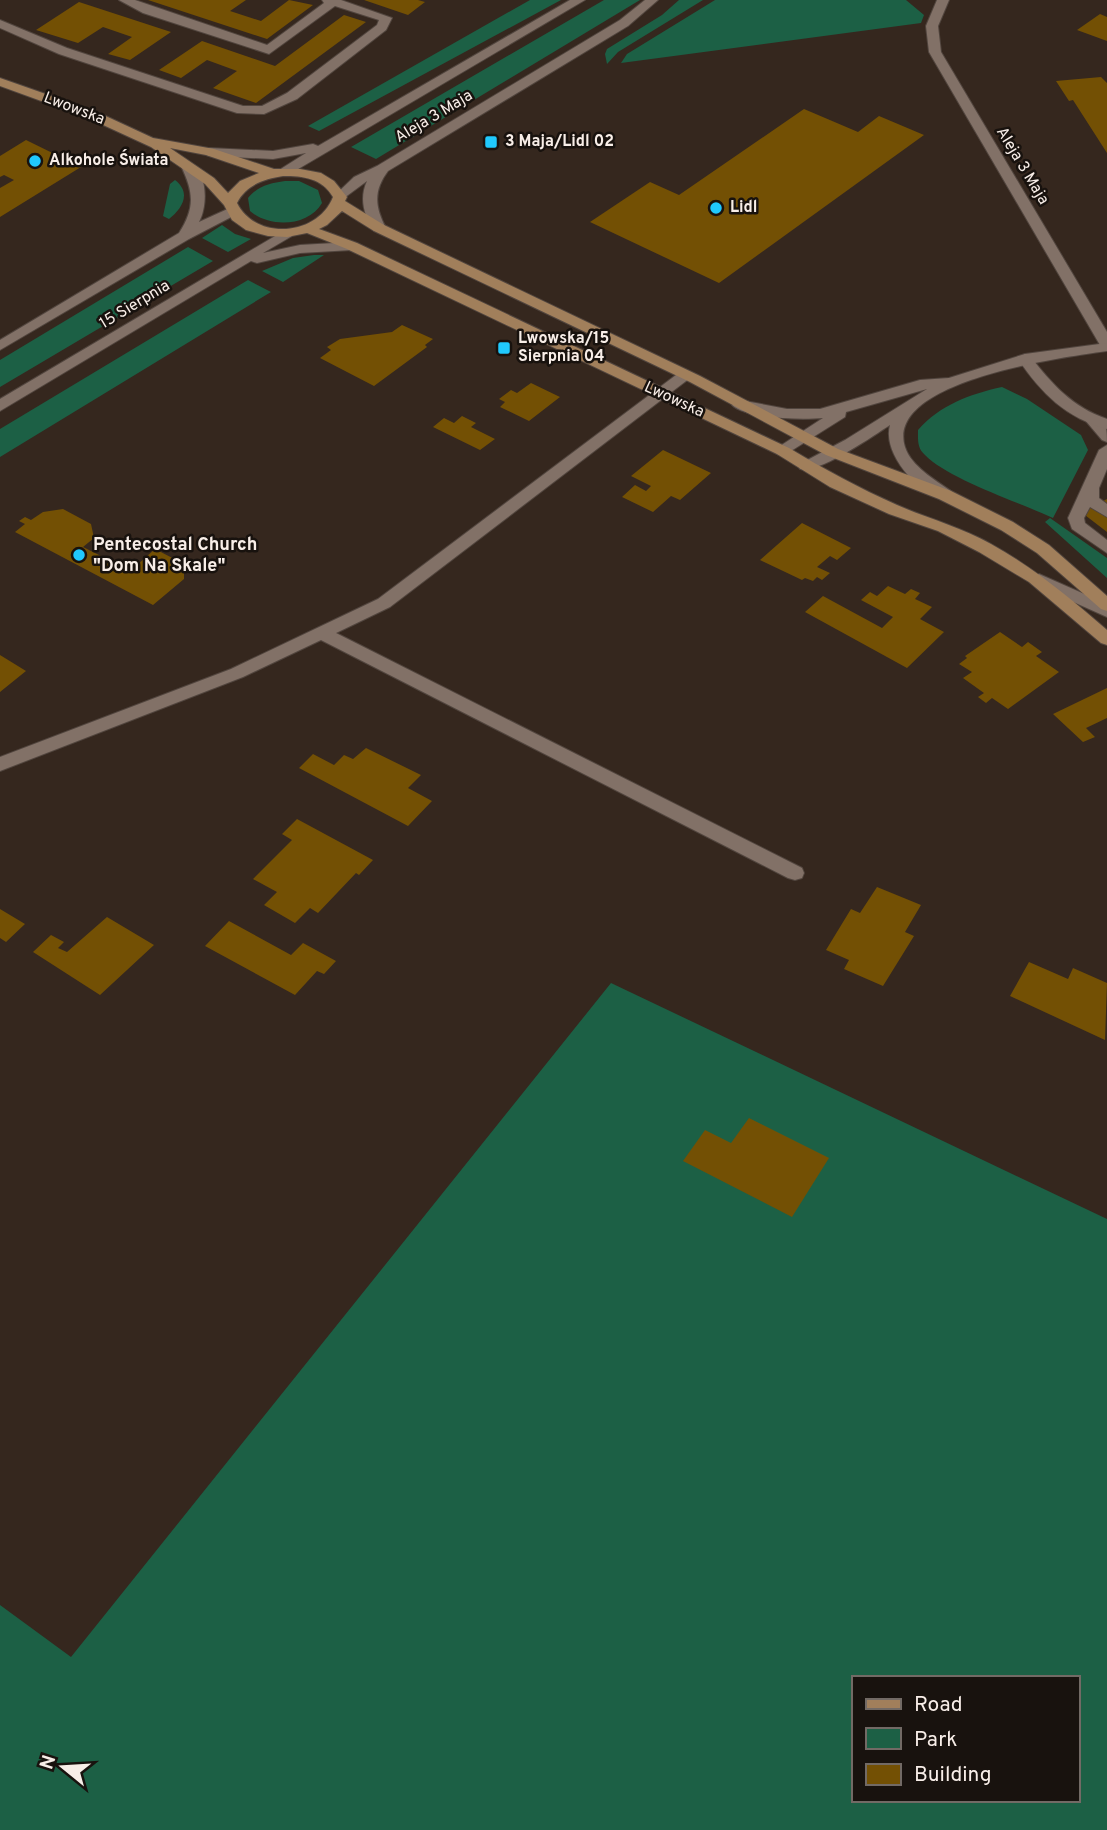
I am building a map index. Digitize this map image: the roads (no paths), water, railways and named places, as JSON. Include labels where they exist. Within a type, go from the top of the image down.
[{"type":"main road","name":"Lwowska","points":[[0,82],[75,108],[146,139],[211,180],[237,219],[258,230],[288,233]]},
{"type":"main road","name":"Lwowska","points":[[146,139],[209,152],[278,173],[298,172],[321,177],[336,188],[340,201],[379,228],[685,375],[832,452],[945,495],[1007,526],[1043,549],[1107,605]]},
{"type":"main road","points":[[231,207],[243,185],[278,173]]},
{"type":"main road","points":[[288,233],[308,229],[332,216],[340,201]]},
{"type":"main road","name":"Lwowska","points":[[308,229],[352,246],[783,451],[836,483],[895,510],[957,533],[1035,578],[1107,639]]},
{"type":"street","points":[[0,24],[63,51],[242,110],[264,110],[292,96],[382,27],[386,18],[331,1],[269,50],[147,10],[125,0]]},
{"type":"street","name":"Aleja 3 Maja","points":[[278,173],[579,0]]},
{"type":"street","name":"Aleja 3 Maja","points":[[340,201],[359,180],[382,169],[624,23],[652,0]]},
{"type":"street","name":"Aleja 3 Maja","points":[[943,0],[932,26],[935,52],[1107,346]]},
{"type":"street","points":[[209,152],[273,155],[331,144]]},
{"type":"street","points":[[184,236],[198,215],[201,192],[188,166]]},
{"type":"street","points":[[379,228],[368,204],[372,180],[382,169]]},
{"type":"street","name":"15 Sierpnia","points":[[0,346],[231,207]]},
{"type":"street","name":"15 Sierpnia","points":[[0,406],[288,233]]},
{"type":"street","points":[[236,265],[300,249],[352,246]]},
{"type":"street","points":[[740,405],[802,415],[821,414],[920,385],[950,382],[1025,359],[1107,346]]},
{"type":"street","points":[[1025,359],[1054,397],[1069,409],[1100,422],[1107,437]]},
{"type":"street","points":[[0,764],[237,673],[384,603],[685,375]]},
{"type":"street","points":[[806,464],[832,452],[950,382]]},
{"type":"street","name":"Lwowska","points":[[915,403],[904,414],[897,427],[896,444],[900,458],[911,470],[945,495]]},
{"type":"street","points":[[783,451],[856,405]]},
{"type":"street","points":[[1107,450],[1076,518],[1078,525],[1107,548]]},
{"type":"street","points":[[1091,488],[1091,500],[1107,512]]},
{"type":"street","name":"Lwowska","points":[[1035,578],[1107,611]]},
{"type":"street","points":[[322,633],[795,873]]},
{"type":"place","name":"3 Maja/Lidl 02","points":[[491,142]]},
{"type":"place","name":"Alkohole Świata","points":[[35,161]]},
{"type":"place","name":"Lidl","points":[[716,208]]},
{"type":"place","name":"Lwowska/15 Sierpnia 04","points":[[504,348]]},
{"type":"place","name":"Pentecostal Church \"Dom Na Skale\"","points":[[79,555]]}]
